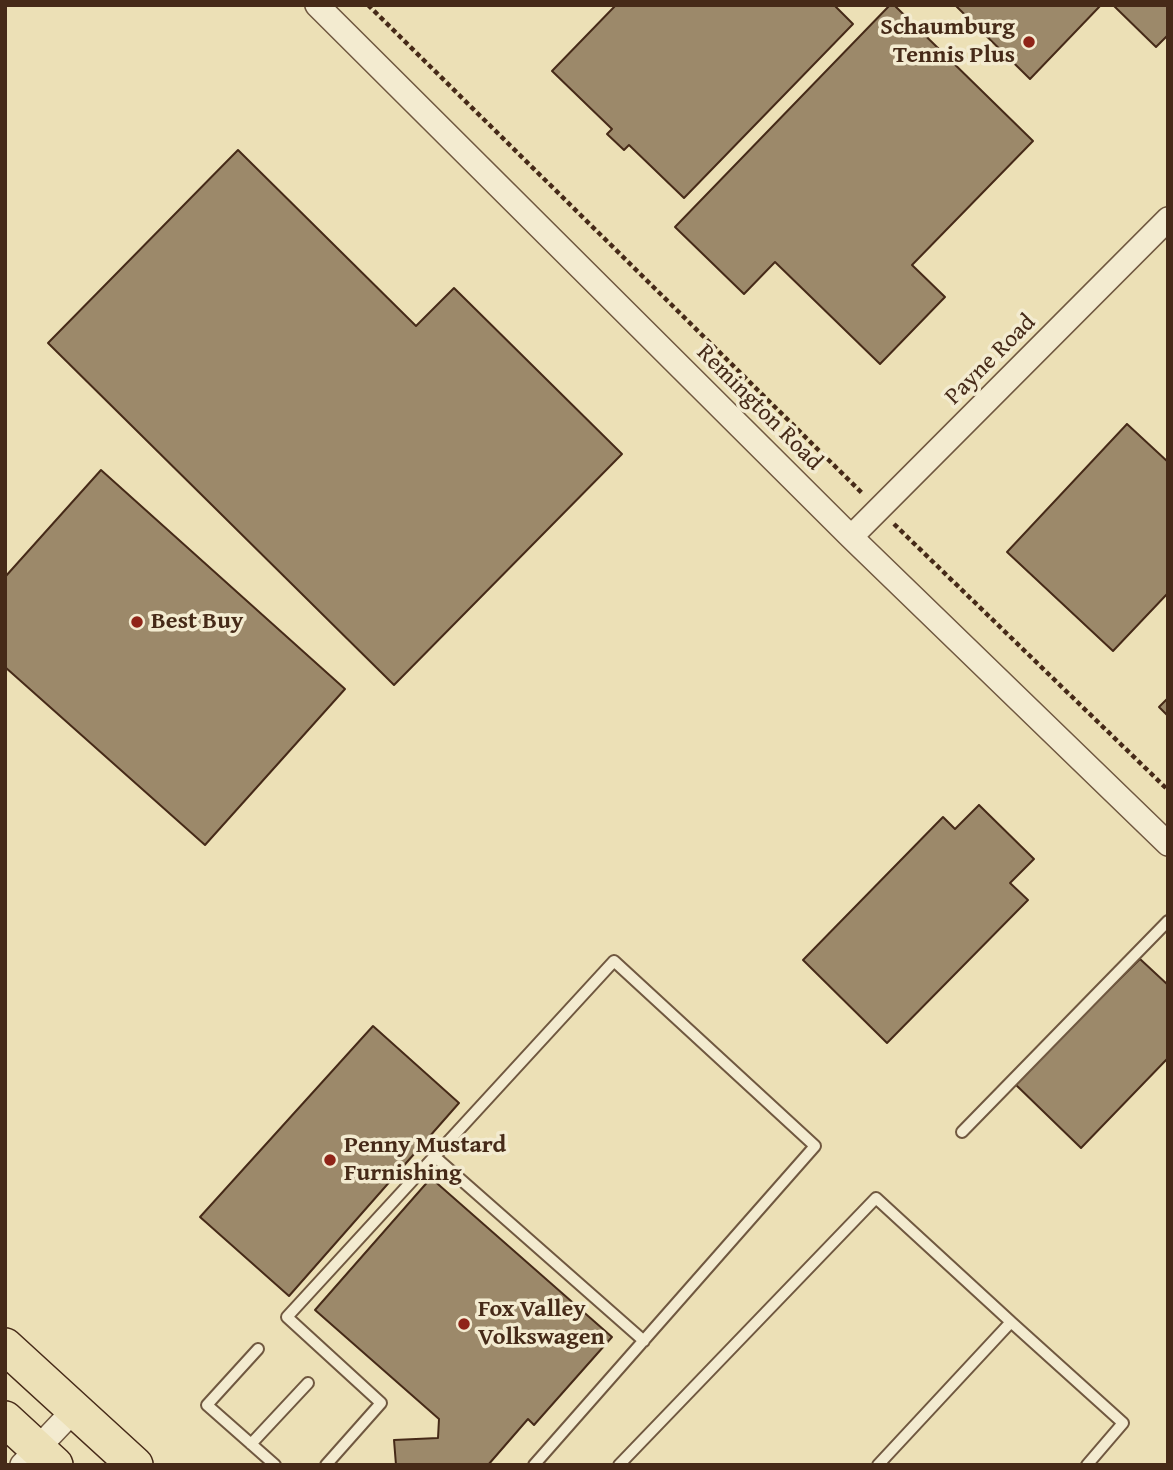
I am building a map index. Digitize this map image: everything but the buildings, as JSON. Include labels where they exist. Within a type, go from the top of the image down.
[{"type":"main road","points":[[5,1346],[135,1465]]},
{"type":"main road","points":[[5,1419],[38,1459]]},
{"type":"street","name":"Remington Road","points":[[317,5],[851,537],[1168,844]]},
{"type":"street","name":"Payne Road","points":[[851,537],[1168,219]]},
{"type":"street","points":[[38,1459],[74,1409]]},
{"type":"lane","points":[[962,1132],[1168,921]]},
{"type":"lane","points":[[326,1465],[381,1403],[287,1317],[614,961],[815,1146],[534,1465]]},
{"type":"lane","points":[[434,1156],[644,1341]]},
{"type":"lane","points":[[619,1465],[876,1198],[1123,1423],[1087,1465]]},
{"type":"lane","points":[[878,1465],[1011,1322]]},
{"type":"lane","points":[[258,1349],[207,1405],[275,1465]]},
{"type":"lane","points":[[251,1444],[308,1382]]},
{"type":"path","points":[[368,5],[1168,790]]},
{"type":"place","name":"Schaumburg Tennis Plus","points":[[1029,42]]},
{"type":"place","name":"Best Buy","points":[[137,622]]},
{"type":"place","name":"Penny Mustard Furnishing","points":[[330,1160]]},
{"type":"place","name":"Fox Valley Volkswagen","points":[[464,1324]]}]
